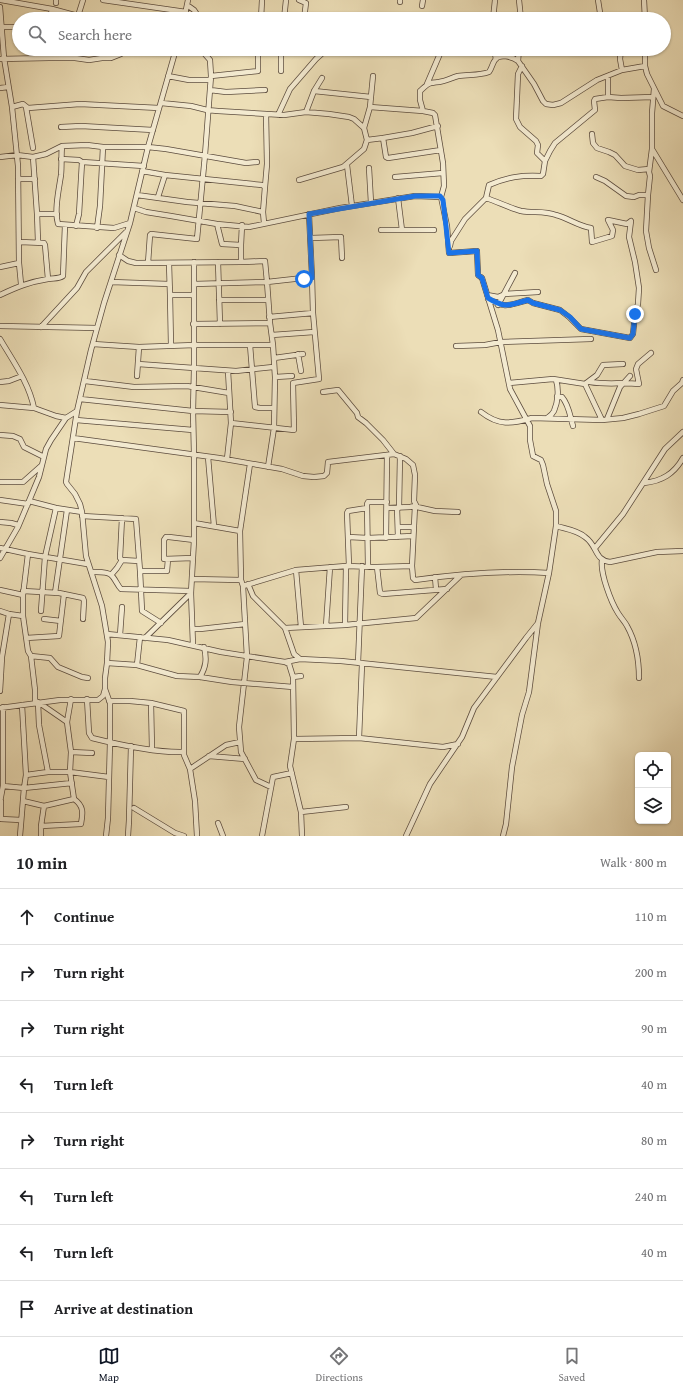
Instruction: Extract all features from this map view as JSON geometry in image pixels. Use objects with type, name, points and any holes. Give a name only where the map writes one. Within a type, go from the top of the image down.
[{"type":"street","points":[[1,0],[19,2],[63,12]]},
{"type":"street","points":[[79,12],[83,0]]},
{"type":"street","points":[[102,0],[186,12],[188,2]]},
{"type":"street","points":[[261,12],[262,0]]},
{"type":"street","points":[[285,12],[286,0]]},
{"type":"street","points":[[299,0],[306,3],[305,12]]},
{"type":"street","points":[[422,0],[422,6]]},
{"type":"street","points":[[494,12],[495,0]]},
{"type":"street","points":[[519,0],[520,12]]},
{"type":"street","points":[[598,0],[600,12]]},
{"type":"street","points":[[644,0],[645,12]]},
{"type":"street","points":[[188,2],[195,12]]},
{"type":"street","points":[[0,7],[2,58],[12,107],[17,155],[20,242],[19,263],[21,284]]},
{"type":"street","points":[[1,27],[12,27]]},
{"type":"street","points":[[2,58],[75,58],[89,60],[111,58],[116,56]]},
{"type":"street","points":[[106,836],[108,818],[110,742],[110,710],[105,689],[108,642],[102,606],[87,564],[82,514],[75,494],[68,487],[66,482],[77,411],[97,328],[130,223],[148,147],[174,56]]},
{"type":"street","points":[[148,263],[151,234],[197,239],[205,155],[207,110],[210,90],[210,60],[206,56]]},
{"type":"street","points":[[168,76],[190,80],[258,71],[258,56]]},
{"type":"street","points":[[281,56],[281,71]]},
{"type":"street","points":[[278,115],[290,89],[319,56]]},
{"type":"street","points":[[423,111],[420,100],[420,91],[427,84],[439,56]]},
{"type":"street","points":[[427,84],[440,82],[458,76],[481,75],[489,72],[496,59],[495,56]]},
{"type":"street","points":[[518,56],[518,61]]},
{"type":"street","points":[[620,56],[622,70]]},
{"type":"street","points":[[645,56],[647,74],[663,106],[683,116]]},
{"type":"street","points":[[496,59],[499,57],[508,57],[518,61],[542,101],[546,104],[553,105],[561,103],[597,80],[622,70],[645,66]]},
{"type":"street","points":[[522,66],[518,74],[516,119],[520,127],[536,142],[538,145],[537,153],[545,161]]},
{"type":"street","points":[[299,180],[347,165],[351,159],[364,149],[367,140],[364,128],[370,107],[373,76]]},
{"type":"street","points":[[608,76],[608,97]]},
{"type":"street","points":[[306,112],[314,91],[322,78]]},
{"type":"street","points":[[0,88],[8,87]]},
{"type":"street","points":[[654,89],[652,150],[649,169],[650,176],[646,231],[649,248],[656,270]]},
{"type":"street","points":[[210,90],[226,92],[265,90]]},
{"type":"street","points":[[314,91],[371,97]]},
{"type":"street","points":[[449,250],[451,241],[465,219],[486,198],[489,185],[510,177],[533,175],[541,176],[543,174],[545,161],[550,151],[555,144],[595,110],[595,99],[608,97],[653,97]]},
{"type":"street","points":[[12,107],[23,104],[26,107],[80,104],[160,105],[191,106],[207,110],[278,115],[306,112],[353,118],[364,128]]},
{"type":"street","points":[[26,107],[33,148]]},
{"type":"street","points":[[370,107],[423,111],[433,113],[435,115],[441,150],[444,186],[441,197],[447,226],[449,253],[477,251],[478,275],[482,278],[498,330],[510,389],[530,426],[531,451],[533,456],[541,460],[556,511],[556,526],[549,573],[538,623],[529,692],[522,716],[512,767],[506,824],[503,836]]},
{"type":"street","points":[[264,223],[263,212],[267,164],[266,114]]},
{"type":"street","points":[[61,127],[81,126],[153,130]]},
{"type":"street","points":[[367,140],[412,133],[438,126]]},
{"type":"street","points":[[592,134],[593,143],[597,148],[615,155],[625,166],[638,170],[649,169]]},
{"type":"street","points":[[383,138],[386,157],[388,158],[441,150]]},
{"type":"street","points":[[0,157],[17,155],[33,157],[46,154],[62,146],[87,145],[103,147],[148,147],[205,155],[246,163],[257,162]]},
{"type":"street","points":[[62,146],[60,159],[61,174],[58,192],[58,224],[97,228],[114,228],[130,223]]},
{"type":"street","points":[[97,228],[100,206],[103,147]]},
{"type":"street","points":[[652,150],[683,200]]},
{"type":"street","points":[[33,157],[38,242]]},
{"type":"street","points":[[60,159],[79,160],[82,162],[102,162],[143,169],[166,175],[265,187]]},
{"type":"street","points":[[76,226],[79,214],[82,162]]},
{"type":"street","points":[[347,165],[352,206]]},
{"type":"street","points":[[369,168],[371,203]]},
{"type":"street","points":[[395,177],[443,173]]},
{"type":"street","points":[[158,197],[166,175]]},
{"type":"street","points":[[18,179],[35,178]]},
{"type":"street","points":[[596,178],[605,181],[626,196],[648,196]]},
{"type":"street","points":[[137,195],[187,202],[235,206],[263,212]]},
{"type":"street","points":[[134,208],[146,212],[217,224],[242,225],[249,227],[309,214],[398,198],[415,196],[441,197]]},
{"type":"street","points":[[398,198],[402,230]]},
{"type":"street","points":[[486,198],[516,210],[558,215],[584,227],[591,228],[592,242],[612,236],[613,230],[608,220],[627,224],[631,222],[629,237],[639,288],[633,334],[630,338],[581,329],[570,317],[560,310],[533,303],[528,300],[505,306],[498,305],[487,297]]},
{"type":"street","points":[[37,213],[57,214]]},
{"type":"street","points":[[231,423],[294,430],[293,383],[319,379],[314,332],[309,214]]},
{"type":"street","points":[[217,224],[222,244],[241,245]]},
{"type":"street","points":[[0,295],[21,284],[61,278],[63,276],[65,225]]},
{"type":"street","points":[[241,262],[242,225]]},
{"type":"street","points":[[40,327],[77,288],[86,272],[128,230]]},
{"type":"street","points":[[381,230],[434,230]]},
{"type":"street","points":[[311,238],[341,237],[342,258]]},
{"type":"street","points":[[20,242],[42,242],[45,245],[48,279]]},
{"type":"street","points":[[119,255],[132,262],[148,263],[265,261],[275,377],[274,428],[268,467]]},
{"type":"street","points":[[193,645],[191,592],[194,540],[194,262]]},
{"type":"street","points":[[218,262],[220,324]]},
{"type":"street","points":[[0,267],[19,263]]},
{"type":"street","points":[[169,263],[171,346]]},
{"type":"street","points":[[498,305],[515,273]]},
{"type":"street","points":[[194,284],[267,282],[312,278]]},
{"type":"street","points":[[112,282],[169,284]]},
{"type":"street","points":[[487,297],[505,294],[538,292]]},
{"type":"street","points":[[170,295],[194,295]]},
{"type":"street","points":[[219,300],[268,300]]},
{"type":"street","points":[[269,317],[313,313]]},
{"type":"street","points":[[193,324],[270,323]]},
{"type":"street","points":[[0,326],[97,328]]},
{"type":"street","points":[[272,335],[314,332]]},
{"type":"street","points":[[0,339],[22,376],[32,397],[34,408]]},
{"type":"street","points":[[456,346],[485,345],[501,342],[591,339]]},
{"type":"street","points":[[93,344],[139,347],[273,345]]},
{"type":"street","points":[[250,345],[255,407],[274,408]]},
{"type":"street","points":[[137,376],[139,347]]},
{"type":"street","points":[[590,382],[611,384],[624,382],[639,384],[636,369],[638,364],[651,353]]},
{"type":"street","points":[[274,358],[300,354],[301,371]]},
{"type":"street","points":[[138,364],[228,371],[273,367]]},
{"type":"street","points":[[509,382],[556,380],[585,384],[590,382],[597,375],[603,365],[623,364]]},
{"type":"street","points":[[227,459],[231,423],[228,371]]},
{"type":"street","points":[[0,382],[9,381],[22,376]]},
{"type":"street","points":[[275,377],[292,376]]},
{"type":"street","points":[[608,418],[620,387],[630,376]]},
{"type":"street","points":[[547,418],[554,412],[559,389],[556,380]]},
{"type":"street","points":[[481,412],[505,424],[522,422],[532,418],[602,420],[608,418],[623,418],[660,409],[664,406],[673,391],[682,383],[683,380]]},
{"type":"street","points":[[85,381],[134,386],[169,385],[229,393]]},
{"type":"street","points":[[585,384],[602,420]]},
{"type":"street","points":[[323,392],[338,390],[357,413],[358,417],[383,440],[394,454]]},
{"type":"street","points":[[557,396],[560,398],[562,397],[564,400],[573,426]]},
{"type":"street","points":[[80,399],[193,411],[231,412]]},
{"type":"street","points":[[0,405],[34,408],[66,418]]},
{"type":"street","points":[[0,558],[7,548],[28,502],[51,440],[66,418],[77,411]]},
{"type":"street","points":[[76,420],[194,430]]},
{"type":"street","points":[[595,548],[623,514],[665,450],[683,432]]},
{"type":"street","points":[[0,435],[13,436],[20,439],[24,447],[44,457]]},
{"type":"street","points":[[73,438],[227,459],[282,469],[303,476],[320,477],[324,476],[327,472],[328,462],[394,454],[406,459],[413,465],[415,474],[412,566],[413,578],[415,580],[435,577],[519,571],[549,573]]},
{"type":"street","points":[[386,538],[387,454]]},
{"type":"street","points":[[398,537],[400,456]]},
{"type":"street","points":[[208,457],[214,526]]},
{"type":"street","points":[[644,484],[668,476],[679,465],[683,458]]},
{"type":"street","points":[[250,464],[240,531],[241,580],[253,596],[285,628],[294,654],[300,659]]},
{"type":"street","points":[[0,482],[23,482],[42,465]]},
{"type":"street","points":[[0,500],[28,502],[82,514],[136,519],[142,611],[161,623]]},
{"type":"street","points":[[368,566],[368,502],[398,508],[410,508],[415,506],[421,509],[458,512]]},
{"type":"street","points":[[41,612],[46,557],[56,508]]},
{"type":"street","points":[[345,625],[348,566],[347,516],[348,511],[367,508]]},
{"type":"street","points":[[55,593],[58,560],[67,510]]},
{"type":"street","points":[[122,518],[120,558],[122,560]]},
{"type":"street","points":[[0,522],[18,525]]},
{"type":"street","points":[[194,523],[240,531]]},
{"type":"street","points":[[556,526],[573,530],[587,537],[602,560],[602,570],[608,589],[615,607],[628,627],[634,644],[639,661],[639,678]]},
{"type":"street","points":[[398,528],[414,527]]},
{"type":"street","points":[[348,537],[386,538],[413,536]]},
{"type":"street","points":[[193,558],[164,559],[164,540],[166,537],[194,540]]},
{"type":"street","points":[[0,548],[7,548],[58,560],[87,564]]},
{"type":"street","points":[[602,560],[610,562],[657,552],[683,550]]},
{"type":"street","points":[[28,554],[23,593],[23,616],[26,638],[31,656],[39,725],[48,772]]},
{"type":"street","points":[[140,572],[167,571],[168,559]]},
{"type":"street","points":[[122,560],[139,561]]},
{"type":"street","points":[[111,575],[122,560]]},
{"type":"street","points":[[245,585],[296,570],[348,566],[368,566],[377,568],[412,566]]},
{"type":"street","points":[[358,738],[362,566]]},
{"type":"street","points":[[326,626],[330,567]]},
{"type":"street","points":[[377,568],[380,593],[447,589]]},
{"type":"street","points":[[296,570],[301,627]]},
{"type":"street","points":[[91,572],[108,573],[121,589],[191,592]]},
{"type":"street","points":[[285,628],[345,625],[416,618],[461,575]]},
{"type":"street","points":[[435,577],[436,590]]},
{"type":"street","points":[[192,579],[241,580]]},
{"type":"street","points":[[245,585],[247,657],[239,727],[241,752],[256,780],[271,787]]},
{"type":"street","points":[[0,592],[42,592],[64,594],[83,598],[83,619]]},
{"type":"street","points":[[137,665],[142,638],[161,623],[191,592]]},
{"type":"street","points":[[26,638],[59,636],[64,594]]},
{"type":"street","points":[[120,635],[122,607]]},
{"type":"street","points":[[0,611],[23,616]]},
{"type":"street","points":[[0,691],[1,657],[9,614]]},
{"type":"street","points":[[44,619],[61,621]]},
{"type":"street","points":[[406,836],[430,784],[458,744],[467,727],[474,708],[538,623]]},
{"type":"street","points":[[192,629],[245,624]]},
{"type":"street","points":[[107,634],[168,640],[247,657],[285,662],[300,659],[360,663],[497,677]]},
{"type":"street","points":[[200,677],[206,662],[204,647]]},
{"type":"street","points":[[31,656],[48,658],[58,667],[88,678]]},
{"type":"street","points":[[285,662],[289,664],[293,677],[294,739],[290,766],[301,812],[302,836]]},
{"type":"street","points":[[107,663],[137,665],[169,674],[232,682],[293,687]]},
{"type":"street","points":[[293,677],[302,676]]},
{"type":"street","points":[[21,820],[1,819],[0,802],[3,786],[2,708],[36,702],[71,699],[98,700],[101,699],[105,689]]},
{"type":"street","points":[[71,699],[67,722],[71,752],[70,772],[74,799]]},
{"type":"street","points":[[87,699],[90,737],[131,746],[184,752]]},
{"type":"street","points":[[109,701],[151,703],[184,711],[184,755],[190,769],[195,800],[197,836]]},
{"type":"street","points":[[36,702],[67,722]]},
{"type":"street","points":[[151,703],[152,749]]},
{"type":"street","points":[[20,836],[26,775],[22,705]]},
{"type":"street","points":[[294,739],[358,738],[443,747],[458,744]]},
{"type":"street","points":[[190,769],[226,744],[240,742]]},
{"type":"street","points":[[128,836],[131,746]]},
{"type":"street","points":[[71,752],[92,753]]},
{"type":"street","points":[[209,756],[245,759]]},
{"type":"street","points":[[26,775],[48,772],[70,772],[109,777]]},
{"type":"street","points":[[262,836],[273,778],[292,772]]},
{"type":"street","points":[[3,786],[24,788],[72,783]]},
{"type":"street","points":[[23,801],[44,806],[74,799],[79,802],[82,808],[80,824],[41,826]]},
{"type":"street","points":[[41,836],[44,806]]},
{"type":"street","points":[[301,812],[346,807]]},
{"type":"street","points":[[134,808],[175,833],[184,836]]},
{"type":"street","points":[[218,823],[223,836]]},
{"type":"route","points":[[304,279],[312,278],[309,214],[415,196],[440,196],[443,200],[449,253],[477,251],[478,275],[482,278],[488,298],[498,305],[505,306],[530,300],[533,303],[560,310],[570,317],[579,328],[586,331],[630,338],[632,338],[633,334],[635,314]]}]
